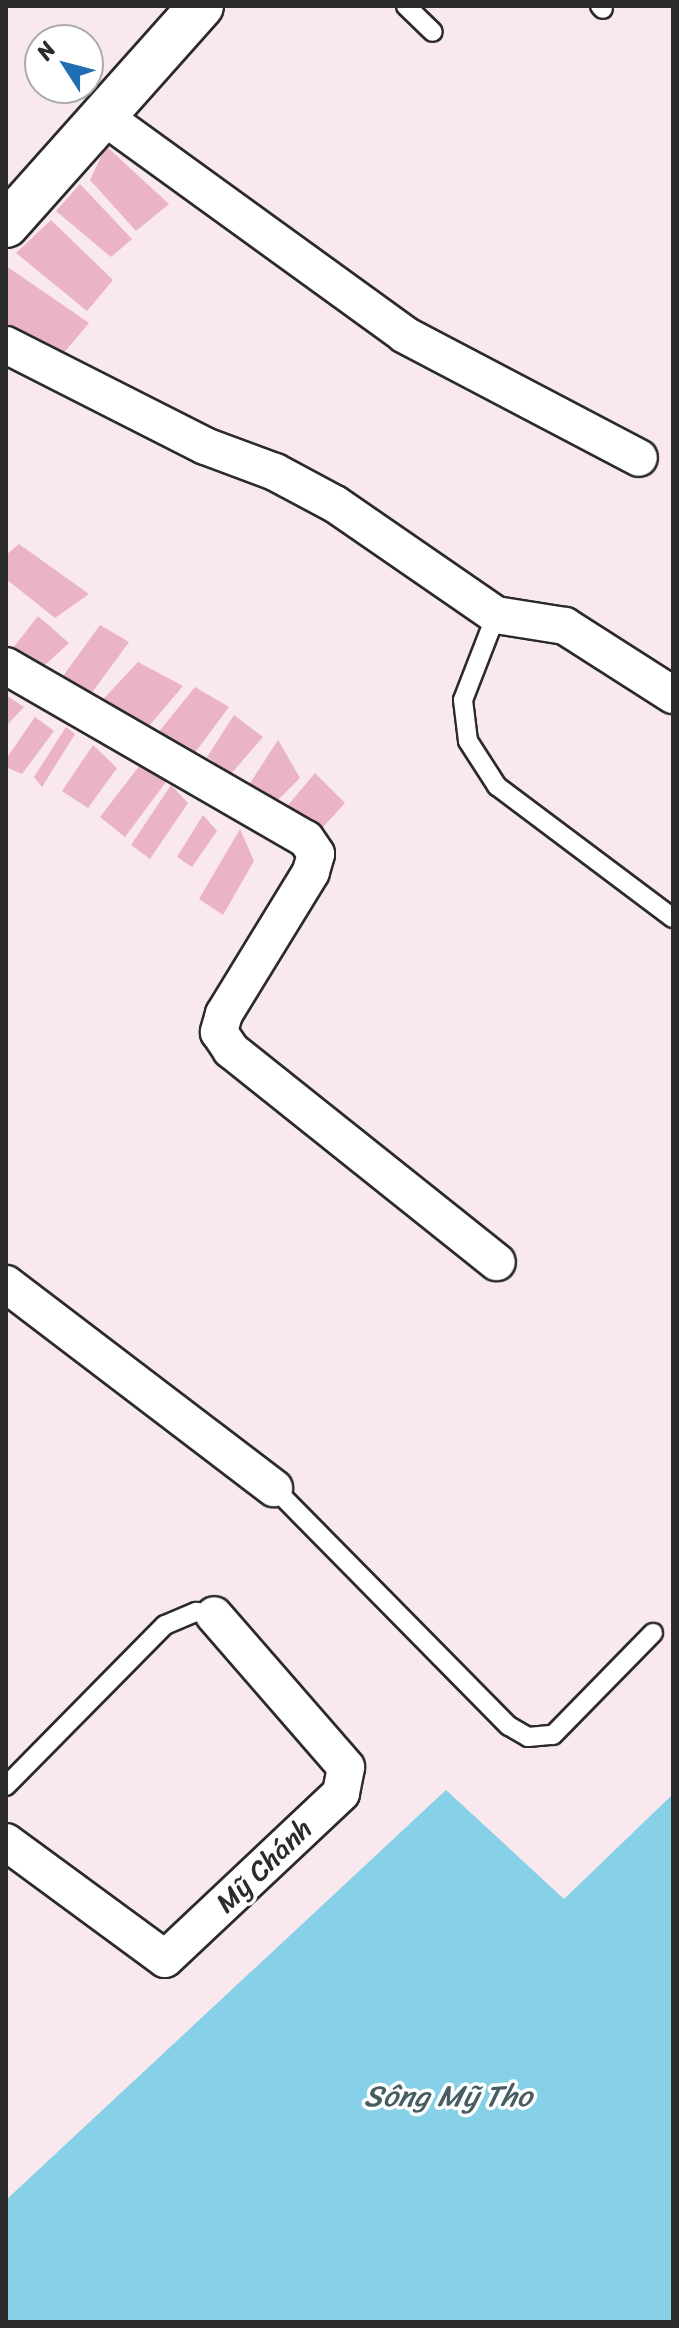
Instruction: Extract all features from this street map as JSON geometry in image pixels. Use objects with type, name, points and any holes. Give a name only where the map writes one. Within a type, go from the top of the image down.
[{"type":"main road","points":[[6,225],[201,6]]},
{"type":"street","points":[[103,116],[405,335],[639,458]]},
{"type":"street","points":[[6,345],[335,504],[496,615],[565,626],[673,695]]},
{"type":"street","points":[[6,666],[306,839],[316,854],[311,872],[224,1014],[219,1032],[231,1050],[497,1262]]},
{"type":"street","points":[[6,1284],[274,1488]]},
{"type":"street","name":"Mỹ Chánh","points":[[6,1842],[165,1959],[341,1793],[346,1767],[214,1615]]},
{"type":"lane","points":[[406,6],[433,32]]},
{"type":"lane","points":[[496,615],[463,700],[468,741],[497,786],[673,918]]},
{"type":"lane","points":[[274,1488],[509,1726],[528,1737],[553,1735],[653,1633]]},
{"type":"lane","points":[[6,1786],[165,1625],[196,1612],[214,1615]]},
{"type":"water","name":"Sông Mỹ Tho","points":[[446,1790],[564,1899],[673,1794],[673,2322],[6,2322],[6,2200]]},
{"type":"building","points":[[106,146],[169,204],[136,231],[90,180]]},
{"type":"building","points":[[80,184],[132,239],[111,257],[56,211]]},
{"type":"building","points":[[51,220],[113,280],[87,311],[16,253]]},
{"type":"building","points":[[6,266],[89,323],[61,356],[6,324]]},
{"type":"building","points":[[19,544],[89,594],[55,618],[6,579],[6,555]]},
{"type":"building","points":[[38,616],[69,643],[35,674],[6,657]]},
{"type":"building","points":[[100,625],[129,642],[88,698],[61,679]]},
{"type":"building","points":[[138,662],[183,686],[138,739],[94,709]]},
{"type":"building","points":[[195,687],[229,707],[191,758],[157,734]]},
{"type":"building","points":[[6,695],[24,707],[6,726]]},
{"type":"building","points":[[234,715],[263,737],[231,774],[207,757]]},
{"type":"building","points":[[35,717],[54,731],[22,774],[6,767],[6,759]]},
{"type":"building","points":[[66,727],[75,734],[42,787],[34,777]]},
{"type":"building","points":[[278,740],[300,778],[269,809],[245,791]]},
{"type":"building","points":[[93,745],[117,768],[88,808],[62,791]]},
{"type":"building","points":[[140,765],[169,778],[125,837],[100,817]]},
{"type":"building","points":[[315,773],[345,803],[314,837],[283,811]]},
{"type":"building","points":[[171,785],[188,803],[150,859],[131,845]]},
{"type":"building","points":[[203,815],[217,831],[192,867],[177,857]]},
{"type":"building","points":[[240,829],[254,861],[223,915],[199,899]]}]
